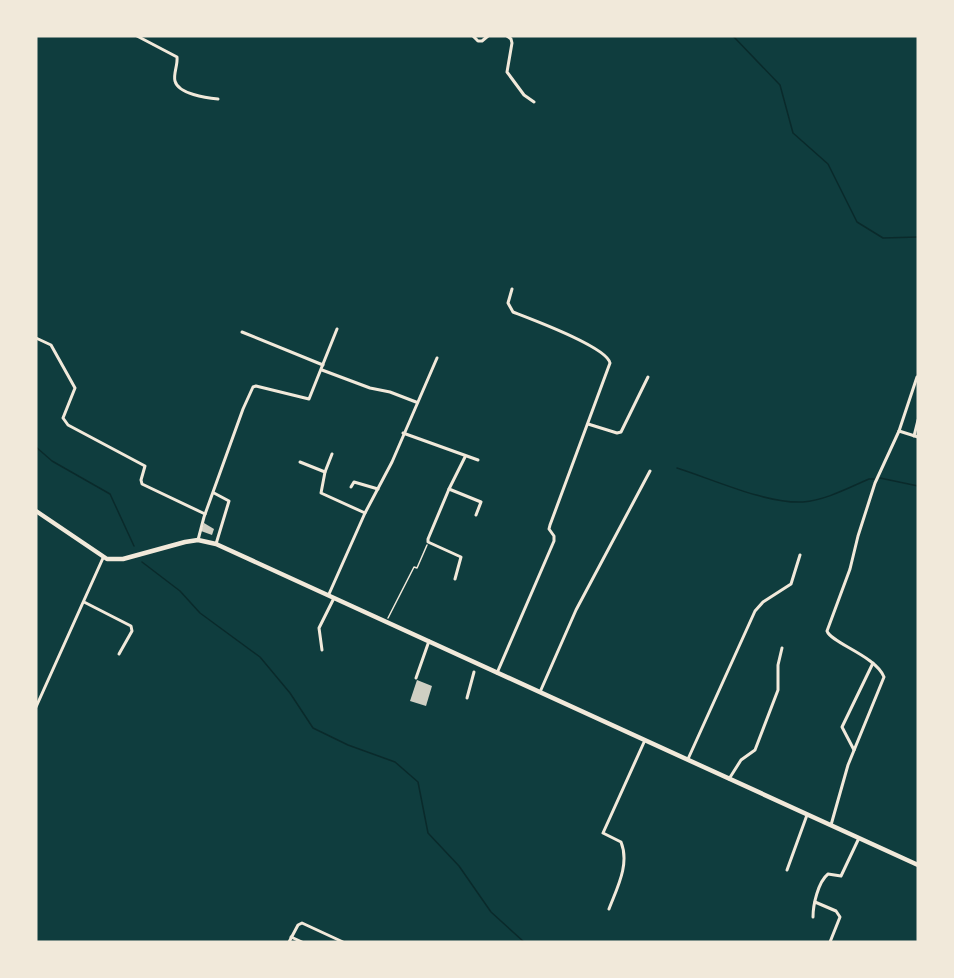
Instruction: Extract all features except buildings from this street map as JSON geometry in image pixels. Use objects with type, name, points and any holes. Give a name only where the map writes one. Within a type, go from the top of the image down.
[{"type":"main road","points":[[36,511],[103,558],[118,560],[198,540],[216,544],[429,641],[476,668],[497,673],[540,692],[918,865]]},
{"type":"street","points":[[137,36],[177,57],[174,80],[177,85],[195,96],[218,99]]},
{"type":"street","points":[[473,36],[478,41],[482,41],[488,36]]},
{"type":"street","points":[[507,36],[512,43],[507,72],[524,95],[534,102]]},
{"type":"street","points":[[497,673],[554,541],[555,536],[549,529],[550,525],[610,363],[609,358],[581,341],[513,312],[508,303],[512,289]]},
{"type":"street","points":[[198,540],[205,514],[253,387],[309,399],[337,329]]},
{"type":"street","points":[[242,332],[323,365]]},
{"type":"street","points":[[36,338],[51,345],[75,388],[63,418],[68,425],[145,466],[142,484],[205,514]]},
{"type":"street","points":[[322,650],[319,628],[365,513],[392,462],[416,402],[437,358]]},
{"type":"street","points":[[322,370],[416,402]]},
{"type":"street","points":[[831,825],[854,750],[884,677],[873,663],[831,637],[827,631],[850,569],[858,536],[883,464],[899,431],[918,376]]},
{"type":"street","points":[[588,424],[617,433],[621,432],[648,378]]},
{"type":"street","points":[[899,431],[916,436],[918,420]]},
{"type":"street","points":[[403,433],[478,460]]},
{"type":"street","points":[[332,454],[325,472],[321,493],[365,513]]},
{"type":"street","points":[[455,579],[461,557],[428,542],[448,489],[465,457]]},
{"type":"street","points":[[300,462],[325,472]]},
{"type":"street","points":[[540,692],[576,610],[650,471]]},
{"type":"street","points":[[351,487],[356,482],[378,489]]},
{"type":"street","points":[[448,489],[481,502],[476,515]]},
{"type":"street","points":[[214,493],[229,501],[216,544]]},
{"type":"street","points":[[688,759],[755,611],[763,602],[790,584],[800,555]]},
{"type":"street","points":[[36,706],[103,558]]},
{"type":"street","points":[[84,602],[131,626],[132,631],[119,654]]},
{"type":"street","points":[[416,678],[429,641]]},
{"type":"street","points":[[729,779],[741,760],[755,750],[778,690],[778,665],[782,648]]},
{"type":"street","points":[[854,750],[842,727],[873,663]]},
{"type":"street","points":[[467,698],[476,668]]},
{"type":"street","points":[[609,909],[623,873],[624,849],[621,842],[603,833],[645,740]]},
{"type":"street","points":[[787,870],[807,815]]},
{"type":"street","points":[[813,917],[815,902],[824,877],[828,874],[841,876],[859,838]]},
{"type":"street","points":[[815,902],[836,911],[840,917],[830,942]]},
{"type":"street","points":[[289,942],[298,925],[302,923],[343,942]]},
{"type":"street","points":[[291,937],[302,942]]},
{"type":"path","points":[[386,621],[414,567],[417,568],[428,542]]},
{"type":"waterway","points":[[733,36],[780,85],[793,133],[828,164],[857,222],[883,238],[918,237]]},
{"type":"waterway","points":[[36,447],[52,461],[110,494],[134,546]]},
{"type":"waterway","points":[[677,468],[739,490],[788,502],[820,499],[874,479]]},
{"type":"waterway","points":[[880,478],[918,486]]},
{"type":"waterway","points":[[142,562],[180,591],[200,613],[260,657],[290,693],[313,728],[348,745],[395,762],[418,782],[428,833],[459,866],[491,912],[524,942]]}]
